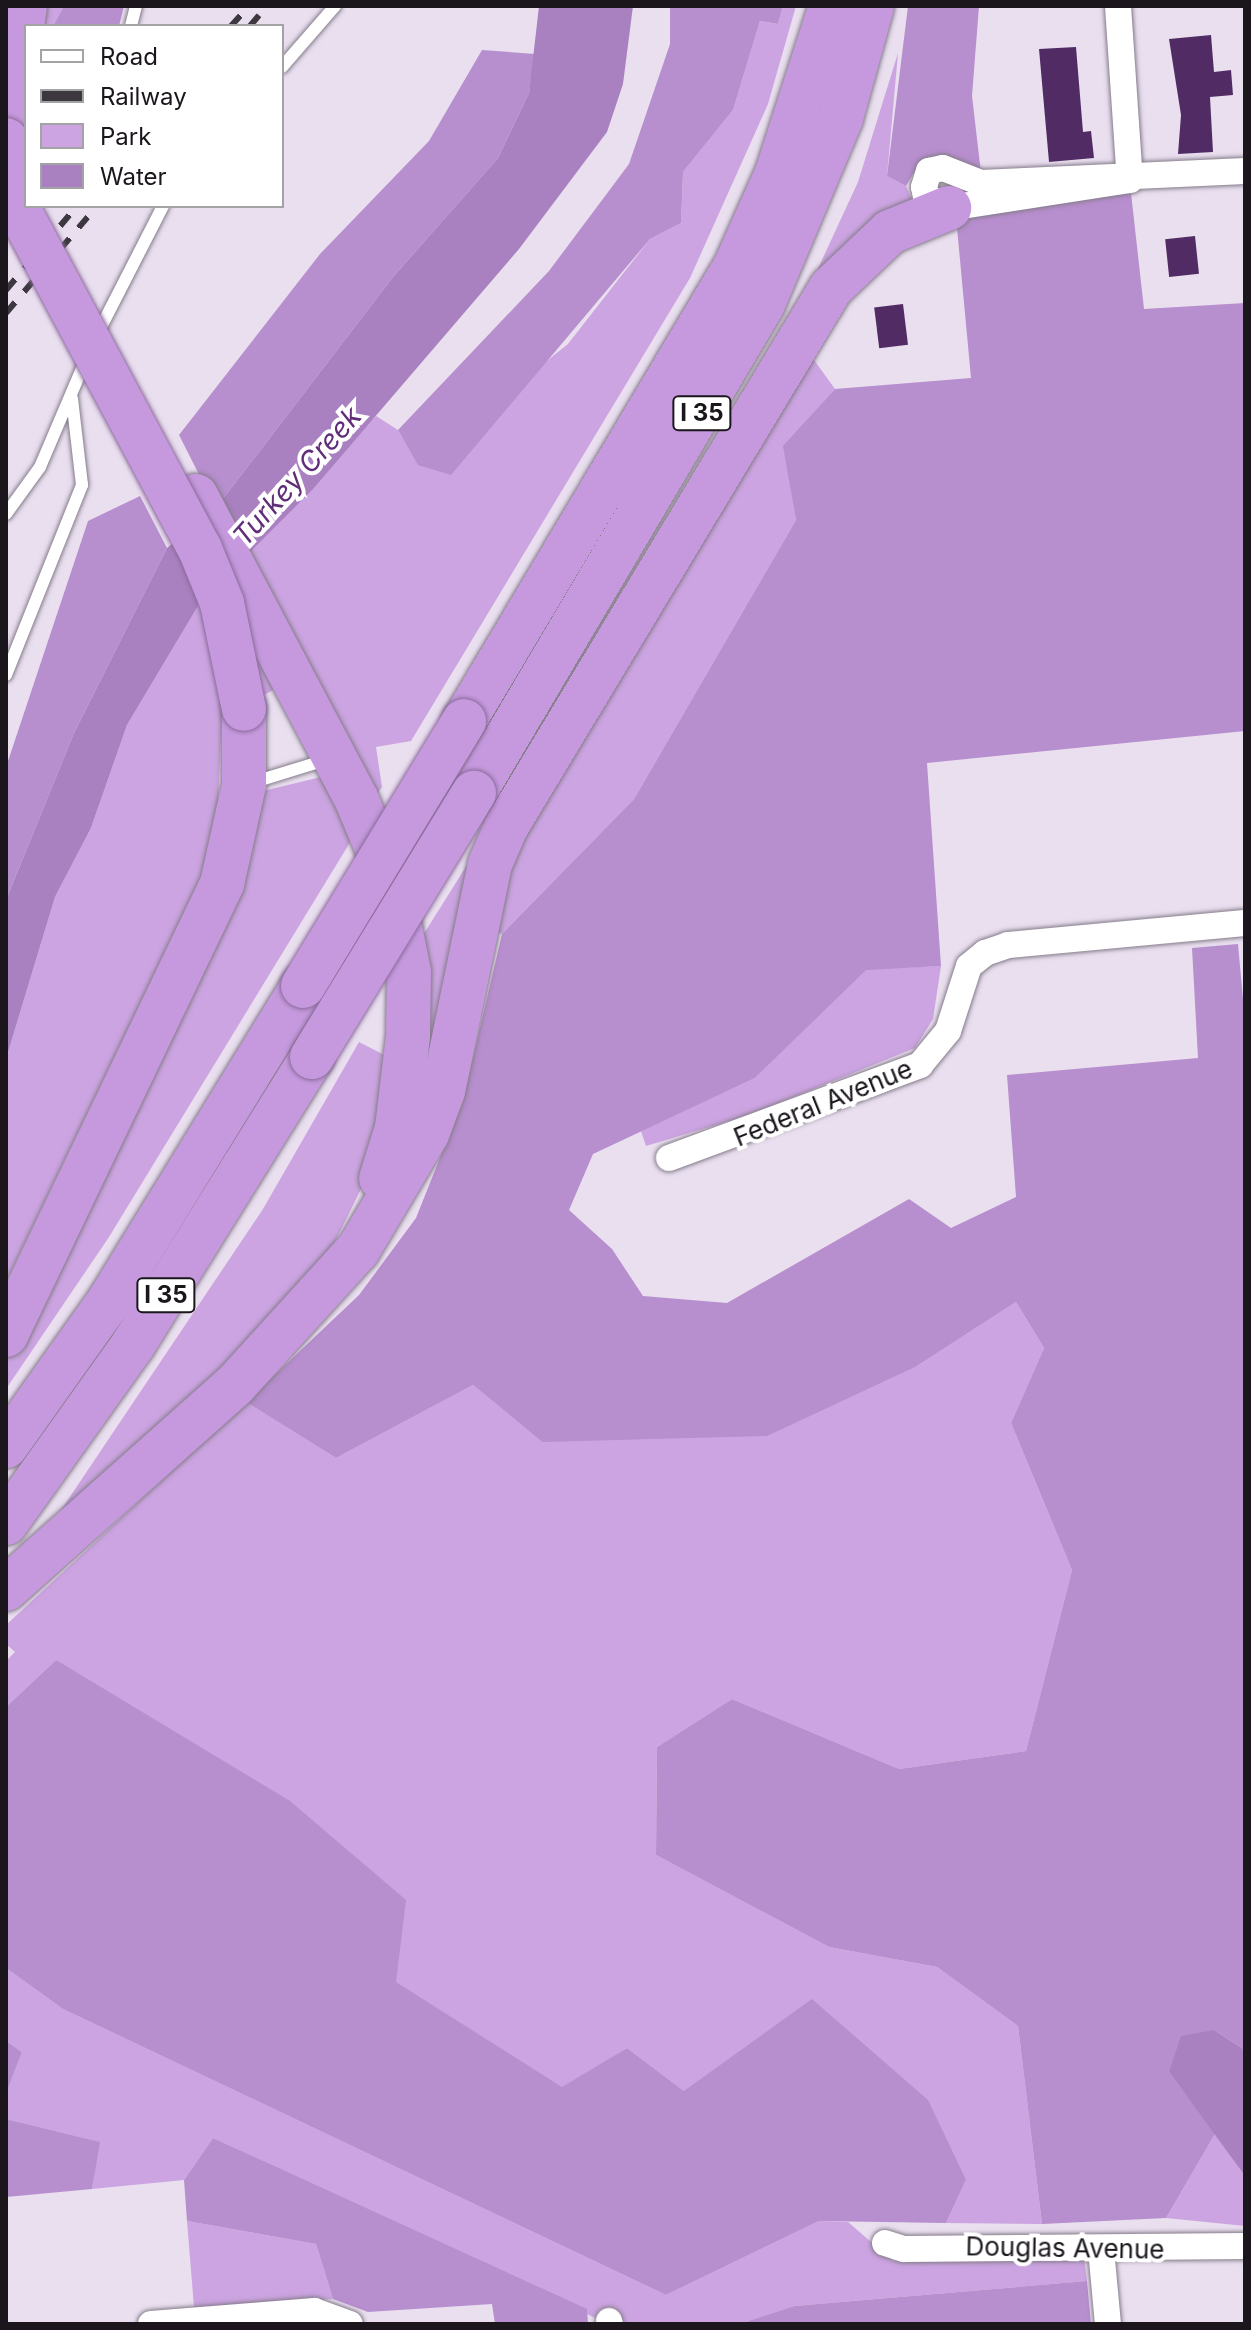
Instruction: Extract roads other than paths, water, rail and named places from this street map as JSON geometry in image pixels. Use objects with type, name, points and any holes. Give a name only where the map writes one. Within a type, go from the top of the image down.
[{"type":"highway","points":[[24,150],[17,94],[25,6]]},
{"type":"highway","name":"I 35","points":[[6,1446],[109,1301],[464,721],[735,267],[777,173],[831,6]]},
{"type":"highway","name":"I 35","points":[[6,1523],[148,1322],[474,793],[763,304],[841,118],[872,6]]},
{"type":"highway","points":[[6,140],[24,173]]},
{"type":"highway","points":[[6,186],[200,549],[222,603],[244,709],[244,785],[233,848],[201,937],[6,1335]]},
{"type":"highway","points":[[42,208],[334,757],[391,882],[409,972],[397,1128],[358,1250]]},
{"type":"highway","points":[[6,1589],[235,1385],[358,1250],[427,1134],[443,1091],[490,864],[506,827],[831,288],[890,232],[949,208]]},
{"type":"street","points":[[1118,6],[1130,180]]},
{"type":"street","points":[[1130,180],[949,208],[926,197],[929,171],[943,168],[981,183],[1130,180],[1245,171]]},
{"type":"street","name":"Federal Avenue","points":[[669,1158],[920,1065],[948,1031],[969,966],[985,953],[1245,923]]},
{"type":"street","name":"Douglas Avenue","points":[[885,2243],[1101,2249],[1245,2246]]},
{"type":"street","points":[[1101,2249],[1108,2324]]},
{"type":"street","points":[[151,2324],[314,2311],[348,2322]]},
{"type":"lane","points":[[284,65],[335,6]]},
{"type":"lane","points":[[6,177],[24,167]]},
{"type":"lane","points":[[6,514],[40,467],[74,384],[162,208]]},
{"type":"lane","points":[[6,675],[82,485],[82,453],[70,419],[74,384]]},
{"type":"lane","points":[[244,785],[334,757]]},
{"type":"water","name":"Turkey Creek","points":[[539,6],[633,6],[623,84],[607,132],[519,249],[313,489],[201,601],[127,725],[91,828],[55,897],[6,1059],[6,900],[74,733],[167,548],[216,508],[393,277],[498,158],[529,93]]},
{"type":"water","points":[[1214,2030],[1245,2050],[1245,2176],[1169,2072],[1181,2036]]},
{"type":"railway","points":[[233,24],[249,6]]},
{"type":"railway","points":[[252,24],[267,6]]},
{"type":"railway","points":[[6,235],[44,208]]},
{"type":"railway","points":[[6,290],[75,208]]},
{"type":"railway","points":[[6,313],[95,208]]}]
